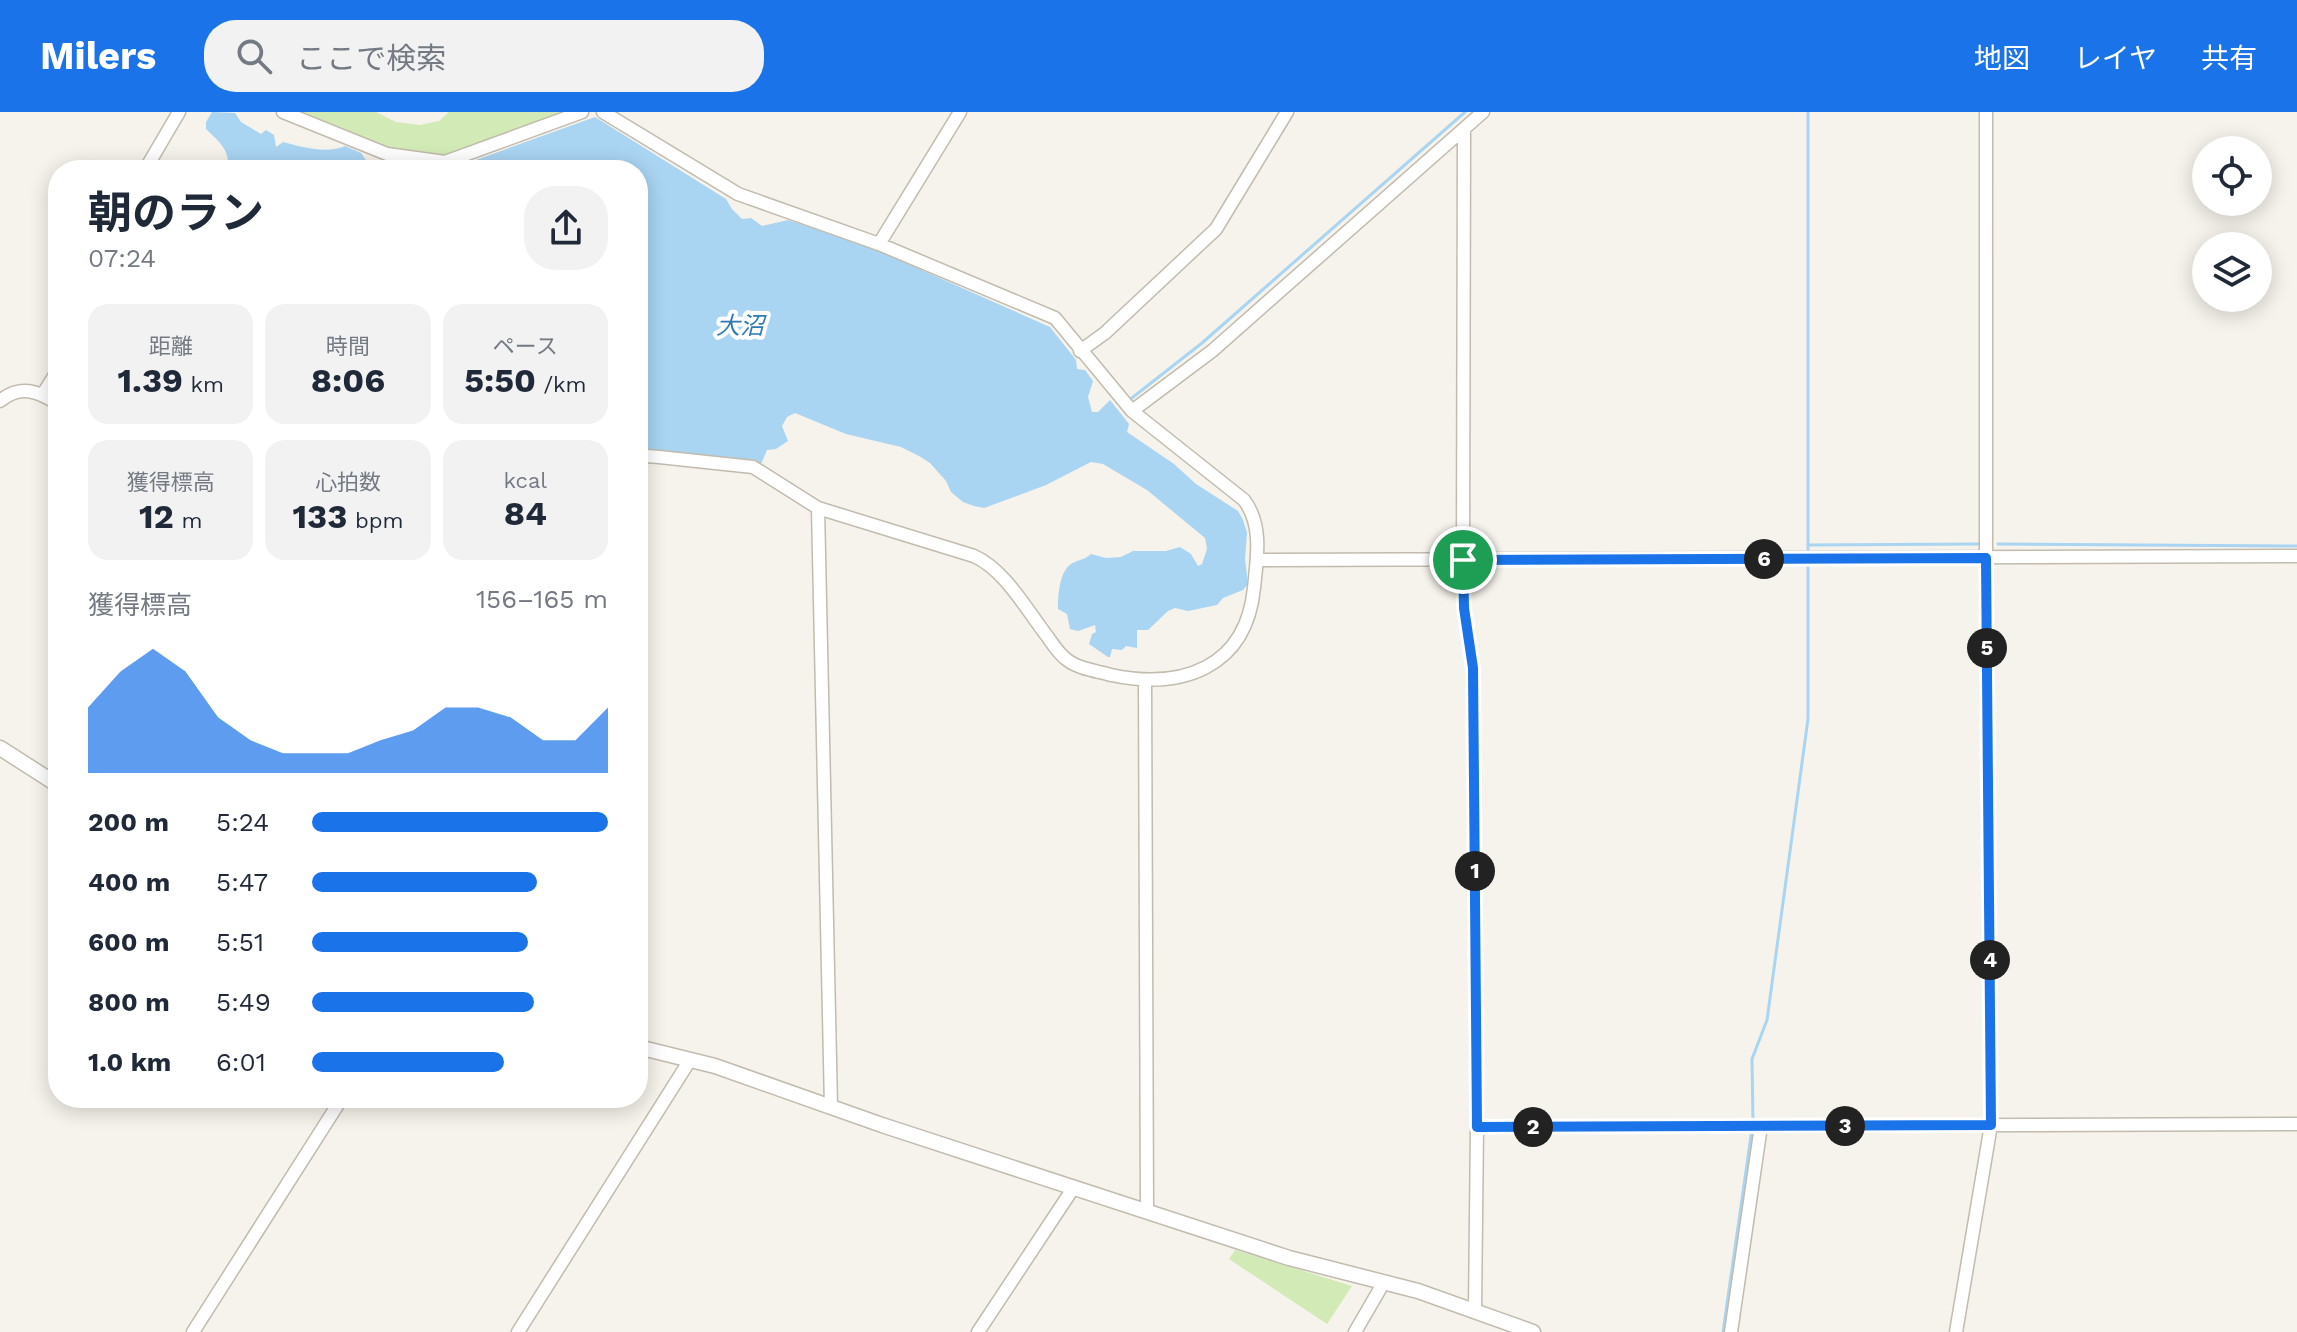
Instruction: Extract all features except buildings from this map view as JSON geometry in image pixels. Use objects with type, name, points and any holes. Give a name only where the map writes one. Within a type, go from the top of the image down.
[{"type":"street","points":[[151,160],[179,112]]},
{"type":"street","points":[[283,112],[387,154],[430,160]]},
{"type":"street","points":[[450,160],[582,112]]},
{"type":"street","points":[[603,112],[738,194],[879,244],[1055,318],[1127,406],[1244,500],[1253,512],[1257,526],[1254,593],[1238,642],[1228,653],[1187,675],[1145,680],[1093,671],[1064,658],[995,569],[984,560],[818,508],[753,467],[648,456]]},
{"type":"street","points":[[879,244],[960,112]]},
{"type":"street","points":[[1080,351],[1105,333],[1216,229],[1287,112]]},
{"type":"street","points":[[1127,406],[1212,351],[1483,112]]},
{"type":"street","points":[[1956,1332],[1991,1125],[1986,112]]},
{"type":"street","points":[[1464,129],[1463,560],[1464,608],[1473,668],[1477,1127],[1475,1310]]},
{"type":"street","points":[[44,392],[48,386]]},
{"type":"street","points":[[0,401],[15,391],[31,390],[48,395]]},
{"type":"street","points":[[818,508],[831,1107]]},
{"type":"street","points":[[1257,560],[2297,556]]},
{"type":"street","points":[[1145,680],[1147,1211]]},
{"type":"street","points":[[0,748],[48,779]]},
{"type":"street","points":[[648,1050],[715,1066],[1289,1258],[1384,1282],[1475,1310],[1533,1332]]},
{"type":"street","points":[[518,1332],[690,1060]]},
{"type":"street","points":[[193,1332],[336,1108]]},
{"type":"street","points":[[1477,1127],[2297,1124]]},
{"type":"street","points":[[1731,1332],[1754,1126]]},
{"type":"street","points":[[978,1332],[1074,1187]]},
{"type":"street","points":[[1355,1332],[1384,1282]]},
{"type":"green space","points":[[293,112],[376,112],[396,122],[420,125],[439,121],[449,112],[574,112],[520,128],[450,157],[388,151]]},
{"type":"green space","points":[[1235,1250],[1352,1286],[1327,1324],[1229,1259]]},
{"type":"water","points":[[212,112],[235,113],[241,122],[261,134],[266,130],[274,135],[276,147],[283,142],[322,150],[345,146],[361,153],[366,160],[228,160],[226,151],[206,129]]},
{"type":"water","name":"大沼","points":[[595,117],[726,199],[742,219],[751,218],[762,226],[788,220],[872,248],[1050,327],[1076,360],[1077,369],[1085,370],[1093,381],[1088,397],[1092,412],[1098,412],[1110,400],[1129,424],[1127,432],[1238,511],[1247,533],[1245,559],[1248,584],[1243,590],[1223,598],[1217,605],[1188,611],[1175,608],[1168,611],[1148,630],[1137,630],[1137,648],[1126,646],[1122,650],[1112,649],[1108,657],[1089,644],[1092,634],[1096,632],[1095,625],[1078,631],[1070,629],[1067,614],[1058,609],[1060,582],[1070,565],[1091,554],[1106,558],[1121,557],[1133,551],[1166,551],[1180,547],[1191,554],[1198,566],[1202,564],[1207,549],[1205,538],[1147,490],[1103,464],[1091,462],[1046,485],[984,508],[963,502],[951,492],[946,481],[930,463],[919,456],[901,447],[846,434],[795,413],[787,417],[782,426],[788,441],[776,449],[767,450],[761,464],[648,450],[648,160],[476,160]]},
{"type":"waterway","points":[[1128,401],[1202,343],[1465,112]]},
{"type":"waterway","points":[[1808,112],[1808,551]]},
{"type":"waterway","points":[[1808,545],[1979,544]]},
{"type":"waterway","points":[[1998,544],[2297,546]]},
{"type":"waterway","points":[[1753,1121],[1752,1059],[1767,1020],[1808,719],[1808,563]]},
{"type":"waterway","points":[[1723,1332],[1752,1129]]},
{"type":"route","points":[[1986,558],[1991,1125],[1477,1127],[1473,668],[1464,608],[1463,560],[1986,558]]}]
